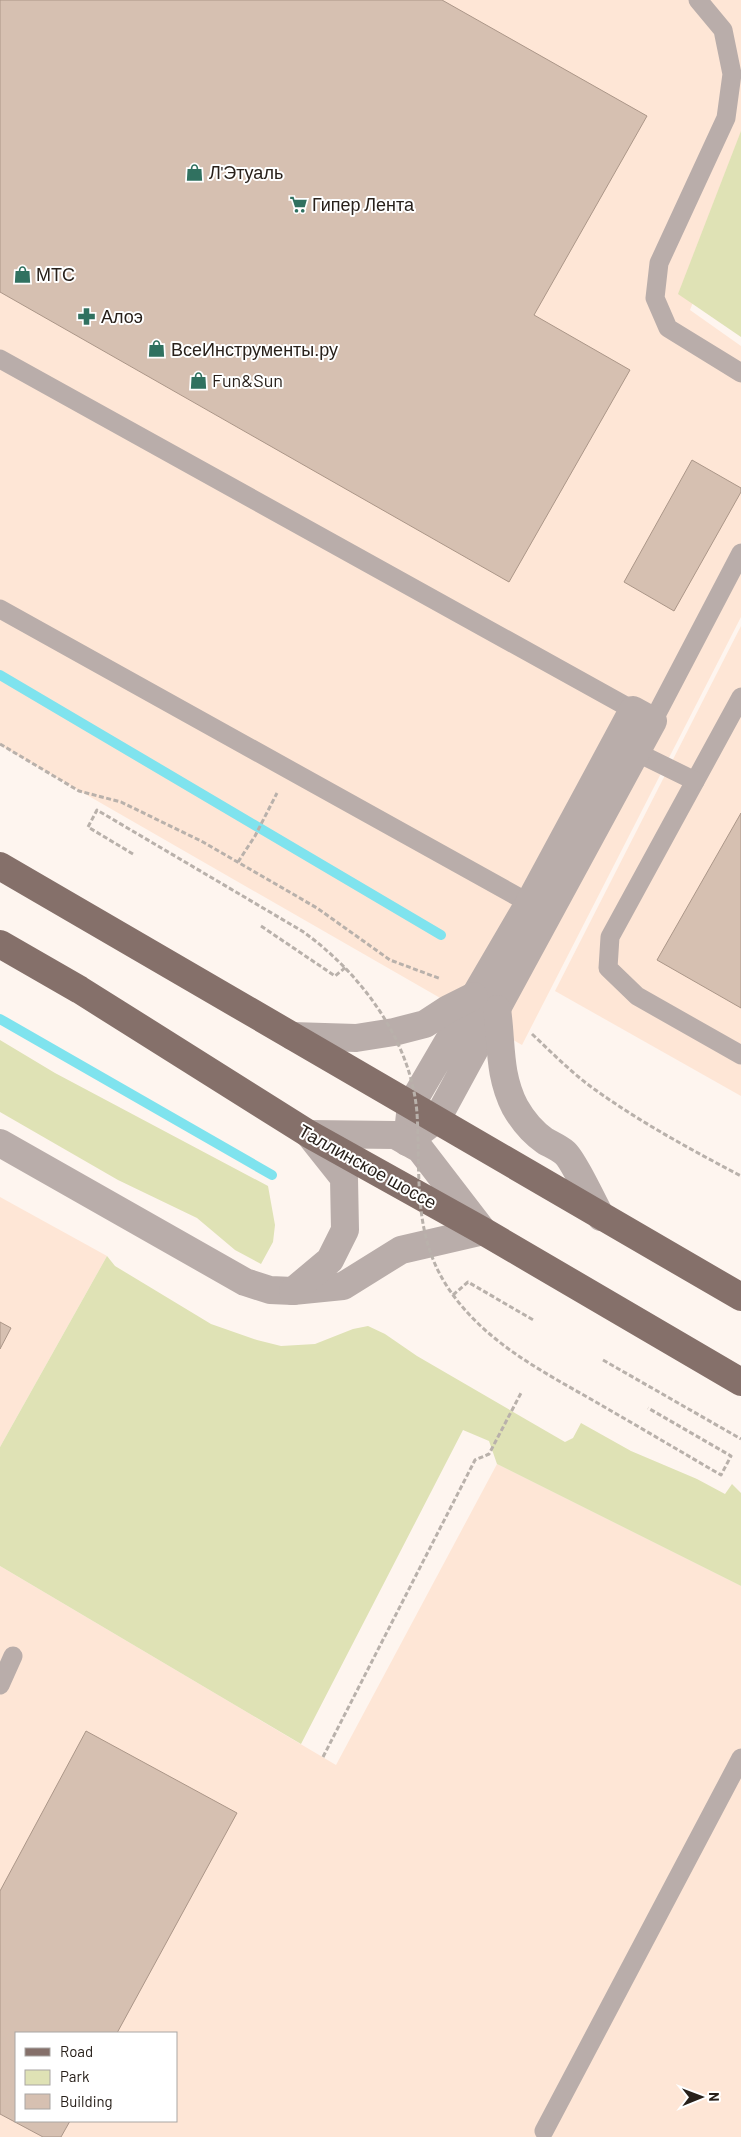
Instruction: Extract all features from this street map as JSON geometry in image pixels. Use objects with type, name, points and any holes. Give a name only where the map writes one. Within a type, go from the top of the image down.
[{"type":"main road","points":[[0,866],[741,1297]]},
{"type":"main road","name":"Таллинское шоссе","points":[[0,944],[80,990],[309,1134],[483,1231],[741,1382]]},
{"type":"street","points":[[407,1142],[412,1105],[485,1002],[636,752],[643,715]]},
{"type":"street","points":[[407,1142],[437,1119],[485,1002],[529,903],[643,715]]},
{"type":"street","points":[[292,1036],[356,1038],[394,1032],[425,1024],[448,1009],[485,1002]]},
{"type":"street","points":[[485,1002],[501,1038],[500,1056],[504,1079],[515,1106],[526,1125],[546,1141],[567,1154],[601,1217]]},
{"type":"street","points":[[0,1143],[245,1282],[270,1290],[293,1291],[343,1286],[401,1250],[483,1231],[420,1149],[395,1135],[309,1134]]},
{"type":"street","points":[[293,1291],[330,1260],[345,1230],[344,1178],[309,1134]]},
{"type":"lane","points":[[698,0],[723,30],[732,74],[726,118],[659,263],[655,298],[668,328],[741,373]]},
{"type":"lane","points":[[0,359],[643,715],[741,553]]},
{"type":"lane","points":[[0,609],[529,903]]},
{"type":"lane","points":[[741,697],[610,936],[608,968],[637,996],[741,1055]]},
{"type":"lane","points":[[636,752],[695,781]]},
{"type":"lane","points":[[0,1684],[13,1656]]},
{"type":"lane","points":[[544,2131],[741,1758]]},
{"type":"path","points":[[0,744],[79,791],[121,802],[173,827],[317,908],[390,960],[443,980]]},
{"type":"path","points":[[238,862],[255,836],[272,803]]},
{"type":"path","points":[[133,854],[88,827],[97,810],[302,931],[326,948],[346,967],[371,998],[389,1026],[404,1056],[412,1086],[416,1113],[421,1220],[430,1251],[439,1272],[453,1295],[503,1346],[721,1475],[730,1456],[648,1408]]},
{"type":"path","points":[[261,926],[335,976],[346,967]]},
{"type":"path","points":[[528,1031],[571,1070],[604,1095],[646,1122],[741,1176]]},
{"type":"path","points":[[453,1295],[468,1282],[536,1321]]},
{"type":"path","points":[[602,1360],[741,1439]]},
{"type":"path","points":[[323,1757],[475,1460],[489,1454],[521,1392]]},
{"type":"shaded area","points":[[0,0],[741,0],[741,178],[690,310],[741,346],[741,617],[522,1045],[0,745]]},
{"type":"shaded area","points":[[741,626],[741,1096],[555,991]]},
{"type":"shaded area","points":[[0,1197],[107,1256],[0,1447]]},
{"type":"shaded area","points":[[497,1464],[741,1586],[741,2137],[0,2137],[0,1566],[336,1765]]},
{"type":"green space","points":[[741,131],[741,337],[678,294]]},
{"type":"green space","points":[[0,1040],[55,1073],[268,1186],[275,1225],[273,1242],[261,1264],[235,1250],[197,1218],[118,1180],[0,1112]]},
{"type":"green space","points":[[107,1256],[115,1266],[211,1324],[281,1346],[315,1344],[353,1329],[368,1326],[385,1334],[417,1356],[565,1442],[573,1438],[581,1423],[631,1451],[697,1479],[725,1494],[732,1484],[741,1493],[741,1586],[497,1464],[489,1441],[463,1430],[301,1744],[0,1566],[0,1447]]},
{"type":"building","name":"Гипер Лента","points":[[0,0],[442,0],[647,116],[534,315],[630,370],[509,582],[0,292]]},
{"type":"building","points":[[692,460],[741,488],[741,492],[674,611],[624,582]]},
{"type":"building","points":[[741,813],[741,1008],[657,960]]},
{"type":"building","points":[[0,1322],[11,1328],[0,1349]]},
{"type":"building","points":[[86,1731],[237,1813],[118,2032],[15,2032],[15,2122],[69,2122],[61,2137],[43,2137],[0,2114],[0,1891]]},
{"type":"waterway","points":[[0,675],[441,935]]},
{"type":"waterway","points":[[0,1019],[272,1175]]},
{"type":"place","name":"Л'Этуаль","points":[[195,172]]},
{"type":"place","name":"Гипер Лента","points":[[298,204]]},
{"type":"place","name":"МТС","points":[[22,274]]},
{"type":"place","name":"Алоэ","points":[[87,316]]},
{"type":"place","name":"ВсеИнструменты.ру","points":[[157,349]]},
{"type":"place","name":"Fun&Sun","points":[[198,380]]}]
